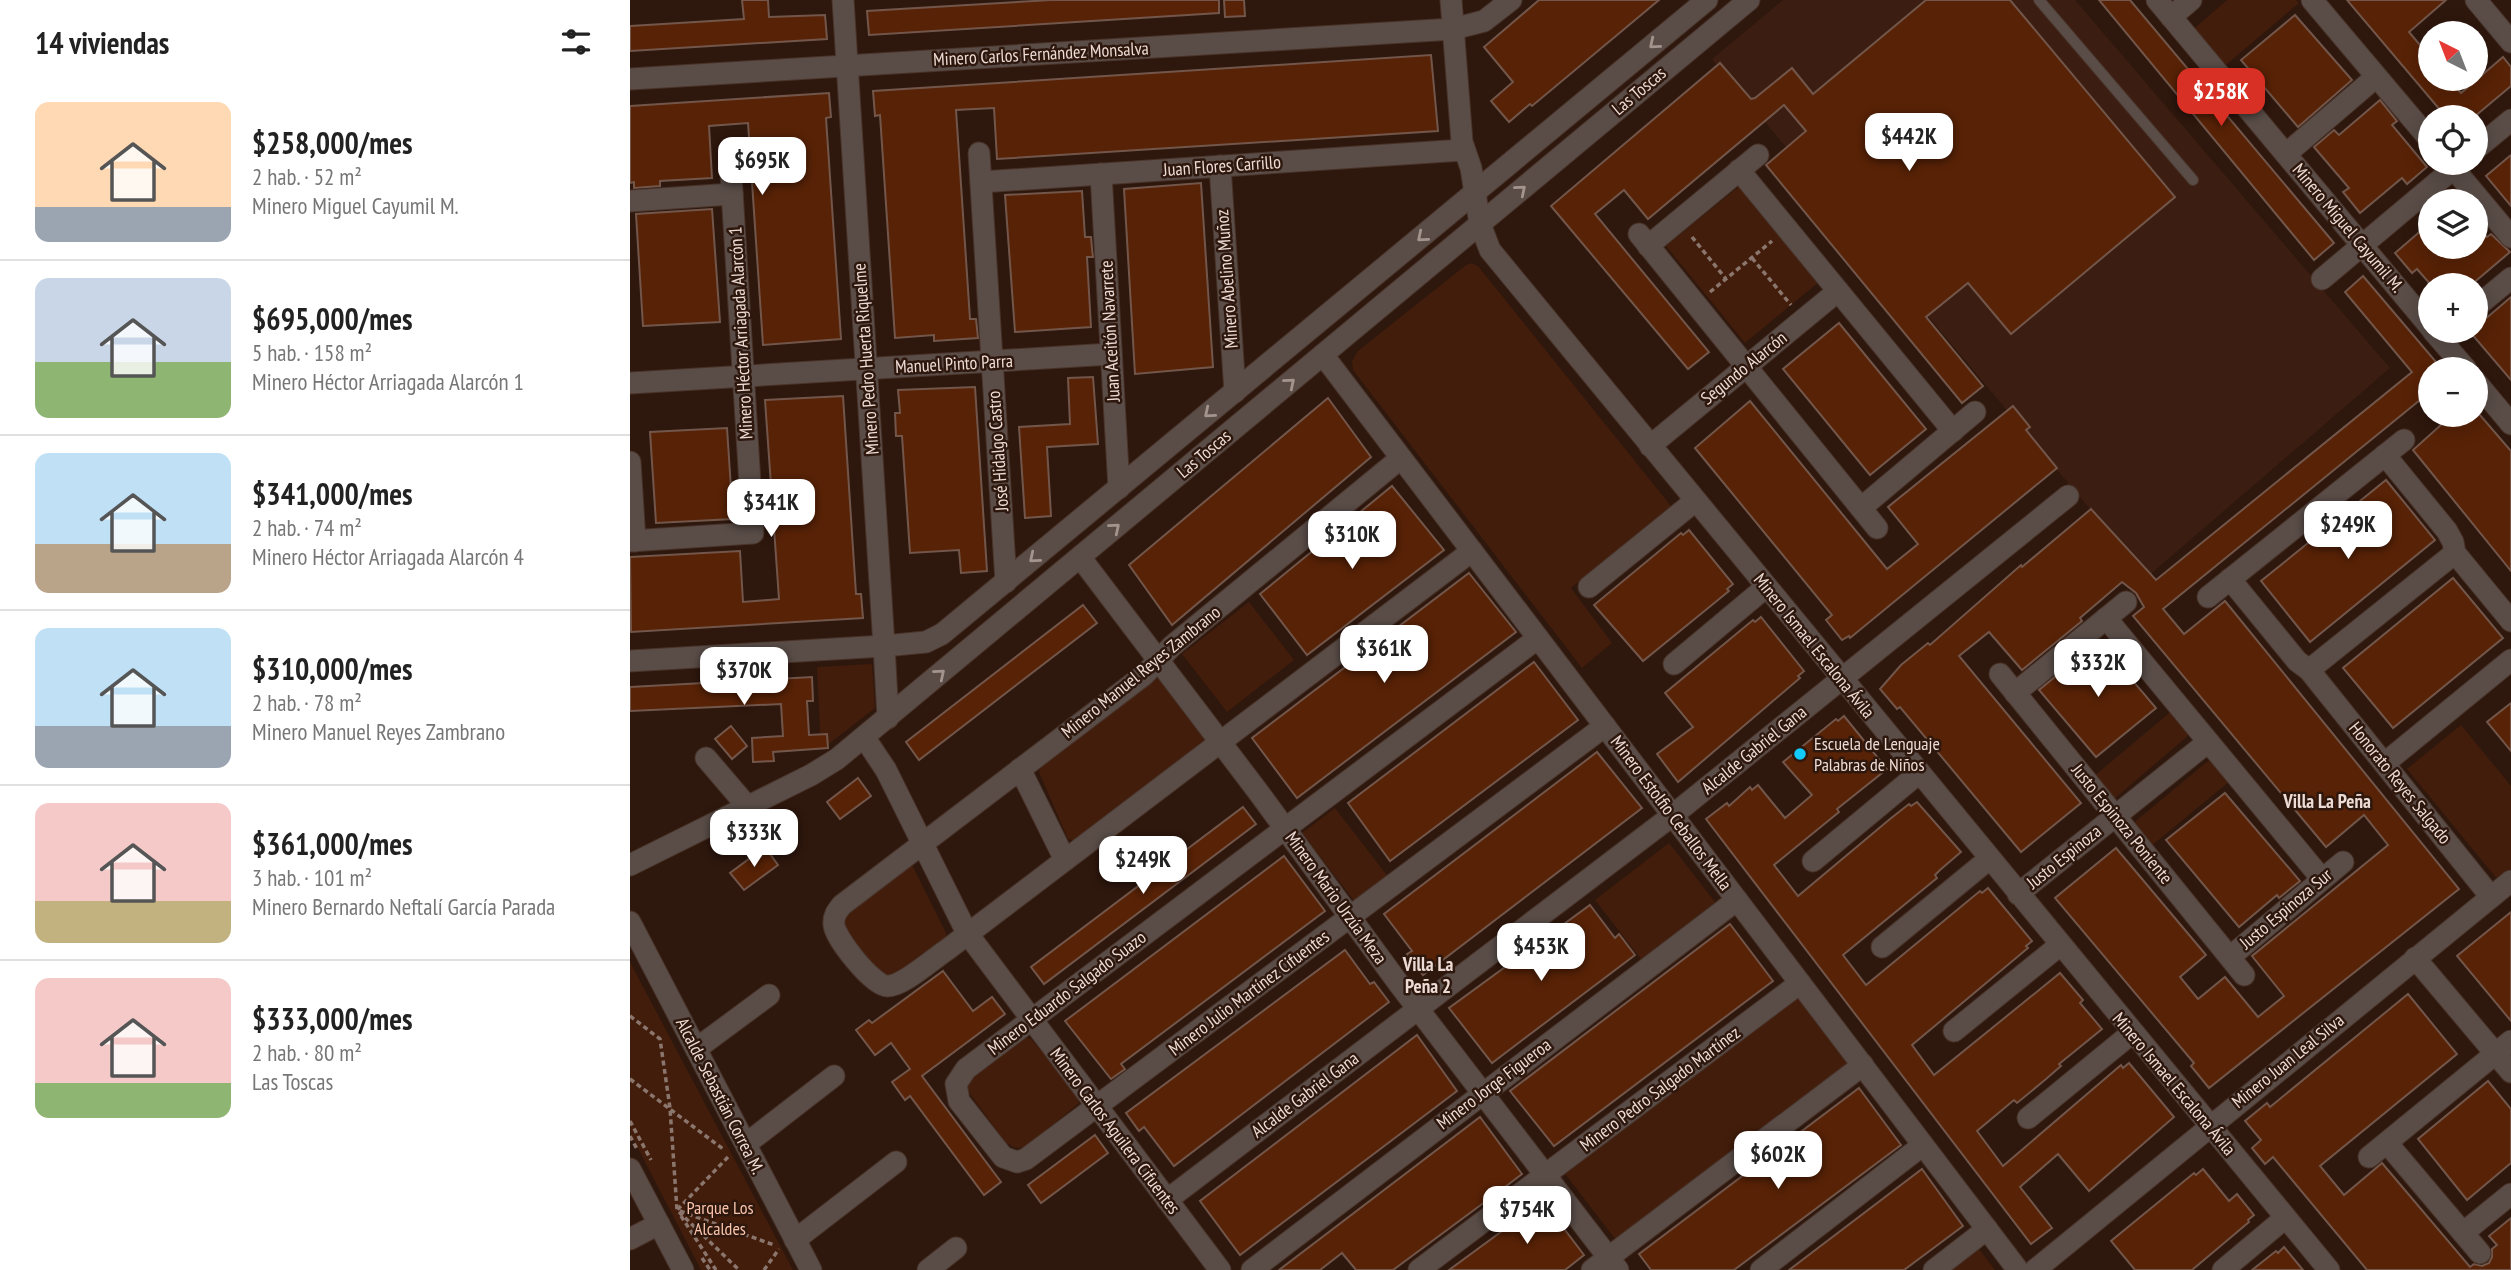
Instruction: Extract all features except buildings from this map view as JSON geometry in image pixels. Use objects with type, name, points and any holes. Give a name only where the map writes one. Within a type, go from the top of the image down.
[{"type":"street","name":"Minero Pedro Huerta Riquelme","points":[[844,0],[888,718]]},
{"type":"street","name":"Minero Ismael Escalona Ávila","points":[[1451,0],[1463,150],[1471,168],[1480,224],[1490,250],[2329,1270]]},
{"type":"street","name":"Minero Carlos Fernández Monsalva","points":[[630,79],[1453,29],[1484,21],[1511,0]]},
{"type":"street","name":"Las Toscas","points":[[630,661],[884,646],[934,640],[1707,0]]},
{"type":"street","name":"Las Toscas","points":[[630,865],[825,767],[864,737],[1749,0]]},
{"type":"street","name":"Minero Miguel Cayumil M.","points":[[2157,0],[2418,309]]},
{"type":"street","points":[[2171,17],[2191,0]]},
{"type":"street","points":[[2312,0],[2418,126]]},
{"type":"street","points":[[2476,0],[2511,42]]},
{"type":"street","points":[[2286,154],[2376,77]]},
{"type":"street","points":[[2488,139],[2511,120]]},
{"type":"street","name":"Juan Flores Carrillo","points":[[981,182],[1463,150]]},
{"type":"street","name":"José Hidalgo Castro","points":[[979,153],[1006,582]]},
{"type":"street","points":[[1758,155],[1678,221],[1644,240],[1877,528]]},
{"type":"street","name":"Minero Abelino Muñoz","points":[[1220,166],[1235,392]]},
{"type":"street","points":[[1739,170],[1953,431]]},
{"type":"street","name":"Juan Aceitón Navarrete","points":[[1101,174],[1119,488]]},
{"type":"street","points":[[2322,279],[2442,175]]},
{"type":"street","points":[[2462,175],[2511,237]]},
{"type":"street","name":"Minero Héctor Arriagada Alarcón 1","points":[[630,201],[732,185],[753,533],[632,541]]},
{"type":"street","points":[[2488,297],[2511,278]]},
{"type":"street","name":"Segundo Alarcón","points":[[1650,446],[1838,291]]},
{"type":"street","name":"Minero Miguel Cayumil M.","points":[[2446,343],[2457,357]]},
{"type":"street","name":"Manuel Pinto Parra","points":[[630,383],[1111,354]]},
{"type":"street","name":"Minero Estolfio Ceballos Mella","points":[[1323,355],[2018,1270]]},
{"type":"street","points":[[2488,396],[2511,424]]},
{"type":"street","points":[[1861,508],[1975,412]]},
{"type":"street","points":[[2208,597],[2404,440]]},
{"type":"street","points":[[2385,455],[2451,536],[2455,553],[2511,621]]},
{"type":"street","name":"Minero Manuel Reyes Zambrano","points":[[967,933],[902,981],[884,986],[870,977],[835,931],[834,919],[842,905],[1144,675],[1172,646],[1401,458]]},
{"type":"street","points":[[630,461],[632,541]]},
{"type":"street","name":"Alcalde Gabriel Gana","points":[[1167,1200],[1673,815],[2068,496]]},
{"type":"street","points":[[1589,587],[1695,501]]},
{"type":"street","points":[[967,933],[1472,551]]},
{"type":"street","points":[[2309,670],[2455,553]]},
{"type":"street","name":"Minero Mario Urzúa Meza","points":[[1080,557],[1222,742],[1350,918],[1545,1175],[1606,1266]]},
{"type":"street","name":"Honorato Reyes Salgado","points":[[2231,579],[2297,661],[2309,670],[2491,897]]},
{"type":"street","points":[[1674,664],[1766,587]]},
{"type":"street","points":[[2015,693],[2126,602]]},
{"type":"street","points":[[2106,618],[2322,879]]},
{"type":"street","name":"Minero Eduardo Salgado Suazo","points":[[1026,1159],[1012,1162],[1003,1157],[959,1101],[956,1084],[966,1069],[1538,638]]},
{"type":"street","points":[[2385,763],[2511,660]]},
{"type":"street","name":"Justo Espinoza Poniente","points":[[2000,674],[2244,975]]},
{"type":"street","name":"Minero Julio Martínez Cifuentes","points":[[1026,1159],[1605,726]]},
{"type":"street","name":"Minero Carlos Aguilera Cifuentes","points":[[864,737],[886,769],[967,933],[1220,1270]]},
{"type":"street","name":"Justo Espinoza","points":[[2018,894],[2208,742]]},
{"type":"street","points":[[706,758],[747,806]]},
{"type":"street","points":[[1020,769],[1065,860]]},
{"type":"street","points":[[1813,861],[1919,773]]},
{"type":"street","points":[[1882,947],[1989,859]]},
{"type":"street","name":"Justo Espinoza Sur","points":[[2230,957],[2343,862]]},
{"type":"street","name":"Minero Juan Leal Silva","points":[[2035,1270],[2511,881]]},
{"type":"street","name":"Minero Jorge Figueroa","points":[[1252,1270],[1737,900]]},
{"type":"street","name":"Alcalde Sebastián Correa M.","points":[[630,922],[696,1049],[738,1149],[787,1244],[811,1270]]},
{"type":"street","points":[[1954,1031],[2060,945]]},
{"type":"street","points":[[2415,958],[2503,1047],[2511,1072]]},
{"type":"street","name":"Minero Pedro Salgado Martínez","points":[[1419,1270],[1800,983]]},
{"type":"street","points":[[696,1049],[768,995]]},
{"type":"street","points":[[2028,1118],[2132,1033]]},
{"type":"street","points":[[2369,1157],[2503,1047]]},
{"type":"street","points":[[1606,1266],[1863,1065]]},
{"type":"street","points":[[738,1149],[834,1076]]},
{"type":"street","points":[[2387,1143],[2480,1253]]},
{"type":"street","points":[[1761,1270],[1923,1145]]},
{"type":"street","points":[[787,1244],[896,1162]]},
{"type":"street","points":[[630,1169],[684,1270]]},
{"type":"street","points":[[2463,1233],[2511,1194]]},
{"type":"street","points":[[2223,1270],[2285,1218]]},
{"type":"street","points":[[630,1239],[659,1224]]},
{"type":"street","points":[[1934,1270],[1987,1229]]},
{"type":"street","points":[[928,1270],[956,1248]]},
{"type":"lane","points":[[2039,0],[2193,180]]},
{"type":"path","points":[[1678,221],[1726,279]]},
{"type":"path","points":[[1696,304],[1787,228]]},
{"type":"path","points":[[1752,258],[1795,309]]},
{"type":"path","points":[[630,1016],[660,1039],[670,1108],[677,1210],[739,1270]]},
{"type":"path","points":[[630,1079],[670,1108],[738,1149],[677,1210]]},
{"type":"path","points":[[630,1121],[653,1165]]},
{"type":"path","points":[[671,1199],[716,1270]]},
{"type":"path","points":[[677,1210],[787,1244]]},
{"type":"shaded area","points":[[1783,0],[2075,0],[2390,368],[2147,577],[1712,59]]},
{"type":"green space","points":[[2227,0],[2296,0],[2299,3],[2220,70],[2189,33]]},
{"type":"green space","points":[[1741,185],[1820,281],[1745,343],[1666,246]]},
{"type":"green space","points":[[1472,263],[1478,266],[1671,506],[1571,588],[1612,643],[1582,668],[1353,370],[1352,361],[1358,351]]},
{"type":"green space","points":[[1249,602],[1294,660],[1227,712],[1182,654]]},
{"type":"green space","points":[[872,664],[875,708],[821,750],[817,667]]},
{"type":"green space","points":[[1156,679],[1165,679],[1207,739],[1203,748],[1077,841],[1068,839],[1039,772],[1042,764]]},
{"type":"green space","points":[[2174,709],[2190,734],[2114,799],[2092,778]]},
{"type":"green space","points":[[2461,725],[2511,786],[2511,869],[2498,880],[2407,769]]},
{"type":"green space","points":[[2208,761],[2216,762],[2231,780],[2150,847],[2133,826],[2136,821]]},
{"type":"green space","points":[[1335,808],[1389,878],[1356,903],[1302,833]]},
{"type":"green space","points":[[1669,843],[1715,902],[1641,959],[1595,900]]},
{"type":"green space","points":[[911,863],[946,933],[946,942],[888,982],[844,933],[842,914]]},
{"type":"green space","name":"Parque Los Alcaldes","points":[[630,962],[793,1270],[701,1270],[630,1133]]},
{"type":"green space","points":[[1795,994],[1848,1064],[1616,1240],[1562,1170]]},
{"type":"green space","points":[[1023,1037],[1031,1039],[1077,1093],[1079,1103],[1026,1147],[1016,1148],[1006,1143],[965,1087],[966,1079]]},
{"type":"green space","points":[[1975,1244],[1995,1270],[1942,1270]]},
{"type":"place","name":"Escuela de Lenguaje Palabras de Niños","points":[[1800,754]]},
{"type":"district","name":"Villa La Peña","points":[[2327,801]]},
{"type":"district","name":"Villa La Peña 2","points":[[1428,975]]}]
